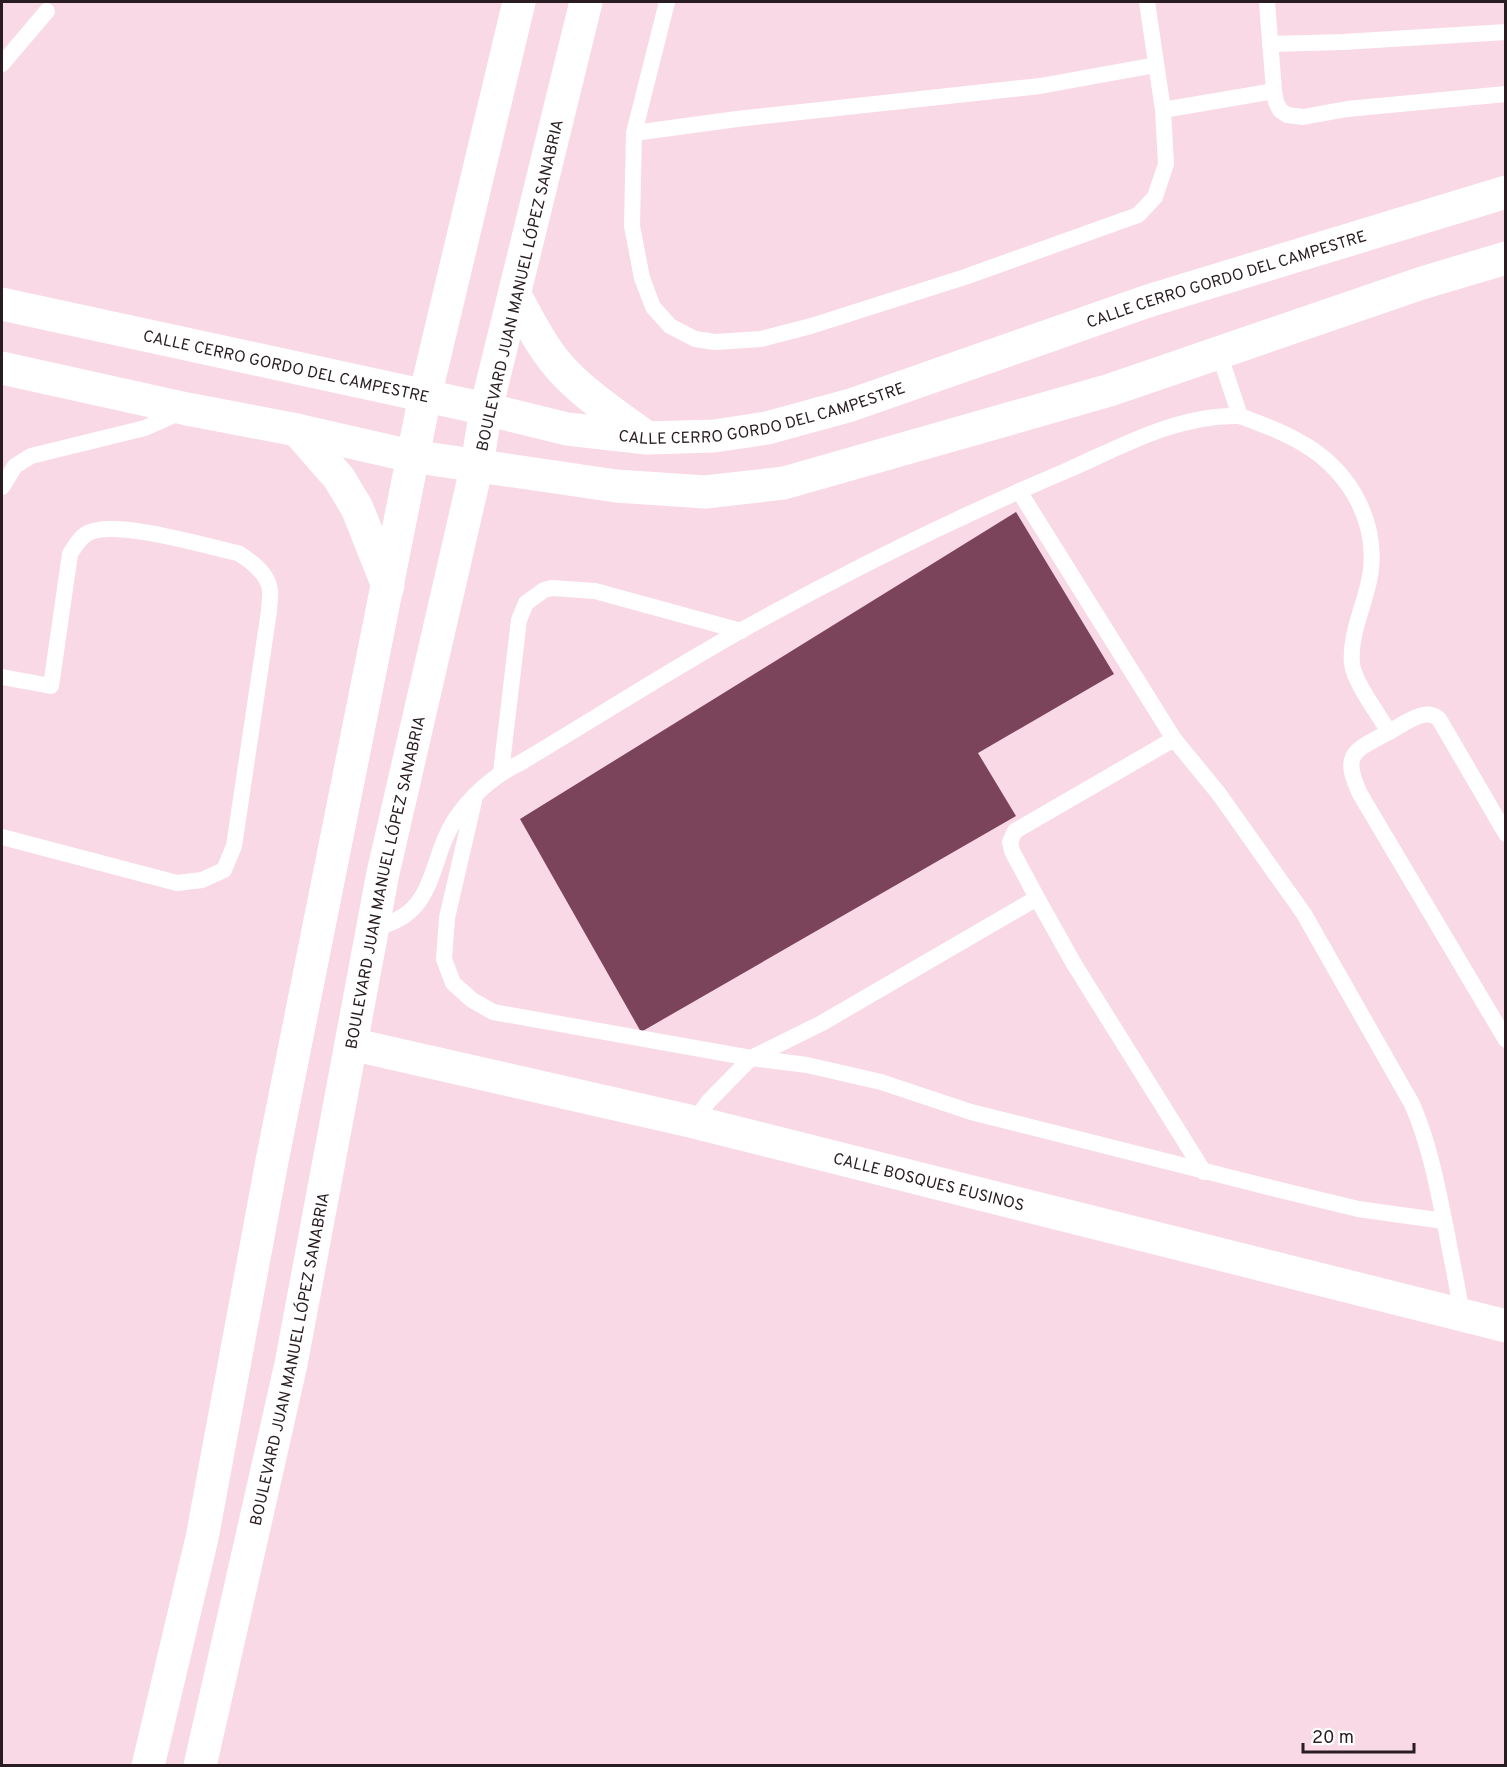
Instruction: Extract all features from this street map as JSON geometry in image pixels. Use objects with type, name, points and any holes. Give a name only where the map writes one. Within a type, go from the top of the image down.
[{"type":"street","points":[[148,1766],[202,1538],[272,1161],[388,586],[411,456],[519,2]]},
{"type":"street","name":"BOULEVARD JUAN MANUEL LÓPEZ SANABRIA","points":[[200,1766],[291,1364],[382,873],[477,465],[486,409],[586,2]]},
{"type":"street","name":"CALLE CERRO GORDO DEL CAMPESTRE","points":[[2,304],[486,409],[567,429],[647,438],[714,436],[767,428],[840,408],[1148,301],[1506,192]]},
{"type":"street","points":[[2,368],[411,456],[616,486],[705,492],[784,483],[1110,390],[1422,283],[1506,258]]},
{"type":"street","points":[[515,295],[538,337],[567,376],[647,438]]},
{"type":"street","points":[[297,430],[339,478],[357,508],[388,586]]},
{"type":"street","name":"CALLE BOSQUES EUSINOS","points":[[351,1044],[694,1122],[1506,1326]]},
{"type":"lane","points":[[667,2],[634,133],[632,226],[642,278],[653,307],[670,326],[695,339],[715,342],[760,339],[811,326],[965,277],[1138,215],[1155,196],[1166,164],[1163,110],[1147,2]]},
{"type":"lane","points":[[1267,2],[1274,91],[1281,110],[1287,115],[1303,117],[1347,109],[1506,94]]},
{"type":"lane","points":[[2,64],[47,11]]},
{"type":"lane","points":[[1270,44],[1506,32]]},
{"type":"lane","points":[[634,133],[737,119],[1040,86],[1156,65]]},
{"type":"lane","points":[[1163,110],[1274,91]]},
{"type":"lane","points":[[1219,353],[1239,416]]},
{"type":"lane","points":[[2,487],[15,466],[31,456],[145,428],[188,409]]},
{"type":"lane","points":[[372,930],[411,911],[429,880],[445,838],[476,795],[501,772],[520,763],[741,631],[867,563],[1019,490],[1173,426],[1203,417],[1239,416],[1278,430],[1312,449],[1340,474],[1361,505],[1369,528],[1371,570],[1356,625],[1352,662],[1354,674],[1389,732]]},
{"type":"lane","points":[[1019,490],[1174,739],[1219,795],[1304,914],[1412,1104],[1424,1136],[1456,1274],[1462,1316]]},
{"type":"lane","points":[[2,677],[51,686],[70,554],[87,534],[103,529],[127,530],[238,553],[252,561],[264,575],[270,589],[234,846],[224,870],[202,880],[177,883],[2,837]]},
{"type":"lane","points":[[501,772],[519,620],[526,603],[543,590],[596,591],[741,631]]},
{"type":"lane","points":[[1506,834],[1434,714],[1426,713],[1389,732],[1357,750],[1352,758],[1352,775],[1360,795],[1506,1040]]},
{"type":"lane","points":[[1174,739],[1015,831],[1010,842],[1012,851],[1074,964],[1204,1172]]},
{"type":"lane","points":[[476,795],[447,918],[444,959],[453,983],[472,1000],[493,1012],[751,1058],[807,1065],[881,1082],[971,1112],[1204,1172],[1358,1209],[1444,1221]]},
{"type":"lane","points":[[694,1122],[708,1102],[751,1058],[822,1023],[1037,898]]},
{"type":"building","points":[[1016,512],[1114,674],[978,753],[1016,816],[641,1032],[520,819]]}]
